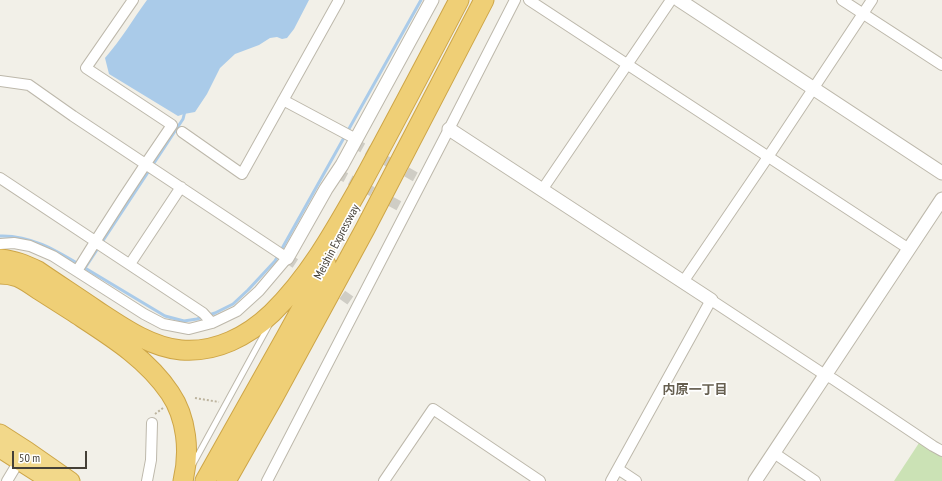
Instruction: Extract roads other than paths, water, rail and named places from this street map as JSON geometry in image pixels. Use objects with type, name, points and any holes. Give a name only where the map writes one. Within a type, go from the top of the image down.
[{"type":"highway","points":[[0,259],[26,264],[135,334],[166,347],[181,350],[197,350],[228,343],[241,336],[271,314],[286,298],[312,265],[348,208],[459,0]]},
{"type":"highway","name":"Meishin Expressway","points":[[205,481],[304,304],[464,0]]},
{"type":"highway","name":"Meishin Expressway","points":[[226,481],[274,398],[365,229],[484,0]]},
{"type":"highway","points":[[0,274],[18,277],[110,336],[145,364],[160,380],[170,394],[177,408],[186,436],[187,454],[184,481]]},
{"type":"highway","points":[[233,481],[274,398]]},
{"type":"highway","points":[[0,433],[71,481]]},
{"type":"highway","points":[[0,449],[50,481]]},
{"type":"street","points":[[79,267],[99,244],[150,166],[172,125],[86,68],[133,0]]},
{"type":"street","points":[[182,132],[242,174],[339,0]]},
{"type":"street","points":[[0,244],[14,243],[30,246],[79,267],[144,314],[163,324],[189,329],[208,318],[237,310],[259,291],[342,165],[349,136],[432,0]]},
{"type":"street","points":[[271,480],[515,0]]},
{"type":"street","points":[[529,0],[909,249]]},
{"type":"street","points":[[542,190],[671,0]]},
{"type":"street","points":[[678,0],[942,173]]},
{"type":"street","points":[[842,0],[942,66]]},
{"type":"street","points":[[683,282],[872,0]]},
{"type":"street","points":[[0,81],[28,86],[282,254]]},
{"type":"street","points":[[283,100],[349,136]]},
{"type":"street","points":[[449,129],[826,375],[833,378],[942,451]]},
{"type":"street","points":[[0,178],[130,264],[208,318]]},
{"type":"street","points":[[130,264],[181,187]]},
{"type":"street","points":[[755,481],[942,199]]},
{"type":"street","points":[[611,481],[711,300]]},
{"type":"street","points":[[384,481],[433,409],[540,481]]},
{"type":"street","points":[[147,481],[151,460],[152,423]]},
{"type":"street","points":[[774,453],[815,481]]},
{"type":"street","points":[[7,481],[20,461]]},
{"type":"street","points":[[618,469],[636,481]]},
{"type":"lane","points":[[184,481],[266,331],[286,298]]},
{"type":"water","points":[[147,0],[309,0],[294,29],[287,38],[270,38],[259,45],[235,54],[220,68],[207,94],[195,112],[178,116],[109,74],[105,58],[122,37]]},
{"type":"waterway","points":[[185,111],[183,119],[85,268],[165,316],[184,321],[197,319],[215,313],[233,304],[275,261],[421,0]]},
{"type":"waterway","points":[[0,236],[22,238],[42,244],[80,265]]},
{"type":"tunnel","points":[[354,143],[423,181]]},
{"type":"tunnel","points":[[337,173],[407,210]]},
{"type":"tunnel","points":[[287,258],[310,273]]},
{"type":"tunnel","points":[[330,286],[358,306]]},
{"type":"district","name":"内原一丁目","points":[[695,390]]}]
